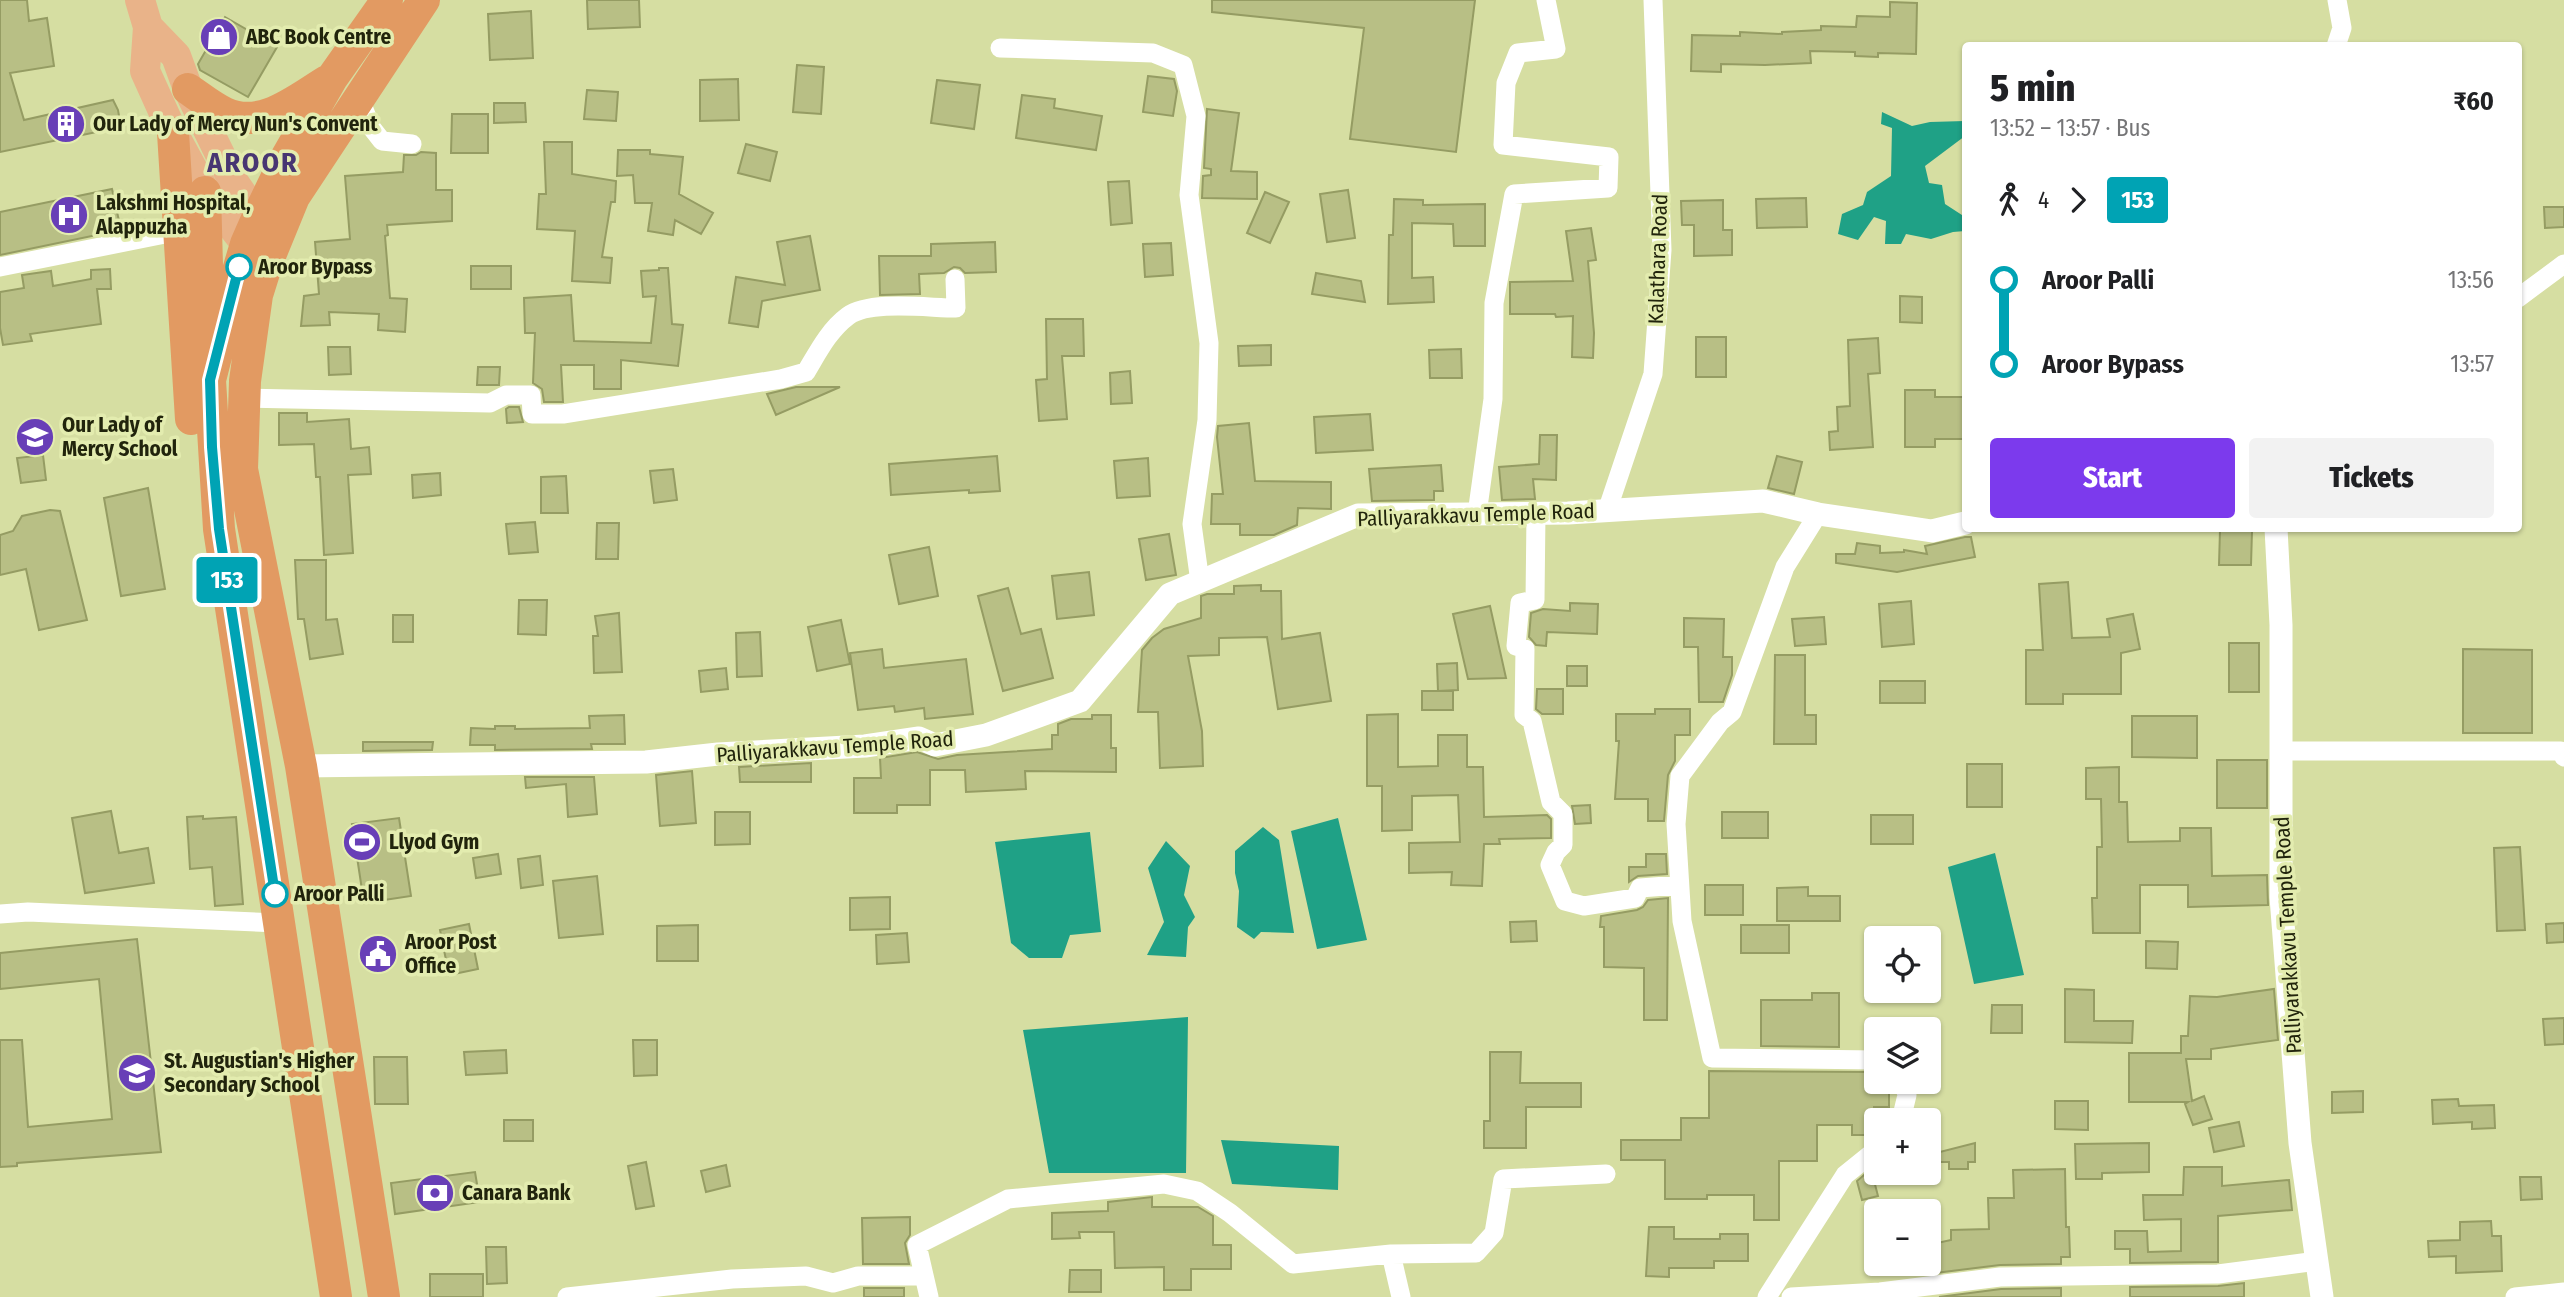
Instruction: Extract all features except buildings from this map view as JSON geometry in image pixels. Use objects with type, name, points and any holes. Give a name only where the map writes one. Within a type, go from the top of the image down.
[{"type":"highway","points":[[210,380],[262,240],[286,158],[332,78],[387,0]]},
{"type":"highway","points":[[384,1297],[301,766],[242,469],[245,398],[262,240],[294,197],[424,0]]},
{"type":"highway","points":[[188,89],[226,114],[256,117],[281,109],[332,78]]},
{"type":"highway","points":[[173,133],[194,480],[219,529]]},
{"type":"highway","points":[[205,192],[210,380],[219,529],[336,1297]]},
{"type":"main road","points":[[144,14],[176,56],[188,89],[262,240]]},
{"type":"main road","points":[[144,14],[145,71],[173,133],[205,192],[262,240]]},
{"type":"street","points":[[1477,514],[1493,400],[1494,303],[1514,194],[1608,188],[1609,157],[1503,145],[1506,83],[1518,52],[1556,49],[1546,0]]},
{"type":"street","name":"Kalathara Road","points":[[1607,511],[1653,374],[1662,250],[1653,0]]},
{"type":"street","points":[[2337,0],[2342,28],[2337,42]]},
{"type":"street","points":[[1000,48],[1153,53],[1183,65],[1186,72],[1196,116],[1189,195],[1209,343],[1207,420],[1192,524],[1200,582]]},
{"type":"street","points":[[359,97],[371,127],[382,141],[412,144]]},
{"type":"street","points":[[0,267],[180,231]]},
{"type":"street","points":[[2522,295],[2564,264]]},
{"type":"street","points":[[245,398],[490,403],[506,395],[531,395],[532,414],[564,414],[781,379],[806,372],[824,341],[850,314],[868,307],[956,308],[956,279]]},
{"type":"street","name":"Palliyarakkavu Temple Road","points":[[301,766],[646,762],[718,754],[866,746],[919,738],[935,745],[986,735],[1080,701],[1170,594],[1357,515],[1536,514],[1763,501],[1818,514],[1932,531],[1962,524]]},
{"type":"street","points":[[1536,514],[1535,600],[1520,603],[1516,646],[1525,649],[1524,715],[1532,721],[1551,802],[1563,814],[1563,845],[1550,865],[1565,901],[1584,906],[1635,898],[1640,888],[1679,886]]},
{"type":"street","points":[[1818,514],[1785,567],[1732,712],[1720,722],[1680,776],[1676,824],[1679,886],[1682,921],[1712,1058],[1864,1060]]},
{"type":"street","name":"Palliyarakkavu Temple Road","points":[[2276,532],[2281,625],[2281,897],[2300,1143],[2322,1297]]},
{"type":"street","points":[[2281,751],[2561,751],[2564,757]]},
{"type":"street","points":[[0,914],[28,912],[279,923]]},
{"type":"street","points":[[1767,1297],[1845,1175],[1864,1160]]},
{"type":"street","points":[[929,1297],[917,1245],[1008,1199],[1164,1184],[1197,1191],[1230,1213],[1293,1264],[1391,1254],[1476,1254],[1494,1233],[1503,1179],[1606,1174]]},
{"type":"street","points":[[1391,1254],[1401,1297]]},
{"type":"street","points":[[1791,1297],[1880,1292],[2000,1277],[2218,1274],[2317,1261]]},
{"type":"street","points":[[567,1297],[732,1279],[806,1276],[833,1283],[858,1276],[924,1276]]},
{"type":"street","points":[[2515,1297],[2564,1292]]},
{"type":"water","points":[[1882,112],[1912,126],[1930,122],[1962,121],[1962,138],[1925,166],[1929,183],[1942,185],[1945,204],[1962,215],[1962,231],[1931,239],[1906,234],[1901,244],[1885,244],[1886,221],[1874,217],[1858,240],[1838,234],[1842,214],[1863,205],[1867,192],[1891,176],[1892,128],[1881,124]]},
{"type":"water","points":[[1338,818],[1367,940],[1317,949],[1291,831]]},
{"type":"water","points":[[1263,827],[1279,840],[1294,933],[1261,932],[1254,939],[1237,927],[1239,891],[1235,873],[1235,851]]},
{"type":"water","points":[[1090,832],[1101,932],[1070,935],[1062,958],[1029,958],[1011,943],[995,842]]},
{"type":"water","points":[[1166,841],[1190,866],[1184,895],[1195,917],[1188,927],[1186,957],[1147,955],[1164,922],[1148,868]]},
{"type":"water","points":[[1995,853],[2024,975],[1974,984],[1948,867]]},
{"type":"water","points":[[1188,1017],[1186,1173],[1049,1173],[1023,1030]]},
{"type":"water","points":[[1221,1140],[1339,1146],[1338,1190],[1232,1184]]},
{"type":"bus line","name":"153","points":[[239,267],[210,380],[212,447],[219,529],[275,894]]},
{"type":"place","name":"ABC Book Centre","points":[[219,37]]},
{"type":"place","name":"Our Lady of Mercy Nun's Convent","points":[[66,124]]},
{"type":"place","name":"Lakshmi Hospital, Alappuzha","points":[[69,215]]},
{"type":"place","name":"Aroor Bypass","points":[[239,267]]},
{"type":"place","name":"Our Lady of Mercy School","points":[[35,437]]},
{"type":"place","name":"Llyod Gym","points":[[362,842]]},
{"type":"place","name":"Aroor Palli","points":[[275,894]]},
{"type":"place","name":"Aroor Post Office","points":[[378,954]]},
{"type":"place","name":"St. Augustian's Higher Secondary School","points":[[137,1073]]},
{"type":"place","name":"Canara Bank","points":[[435,1193]]},
{"type":"district","name":"AROOR","points":[[253,162]]}]
